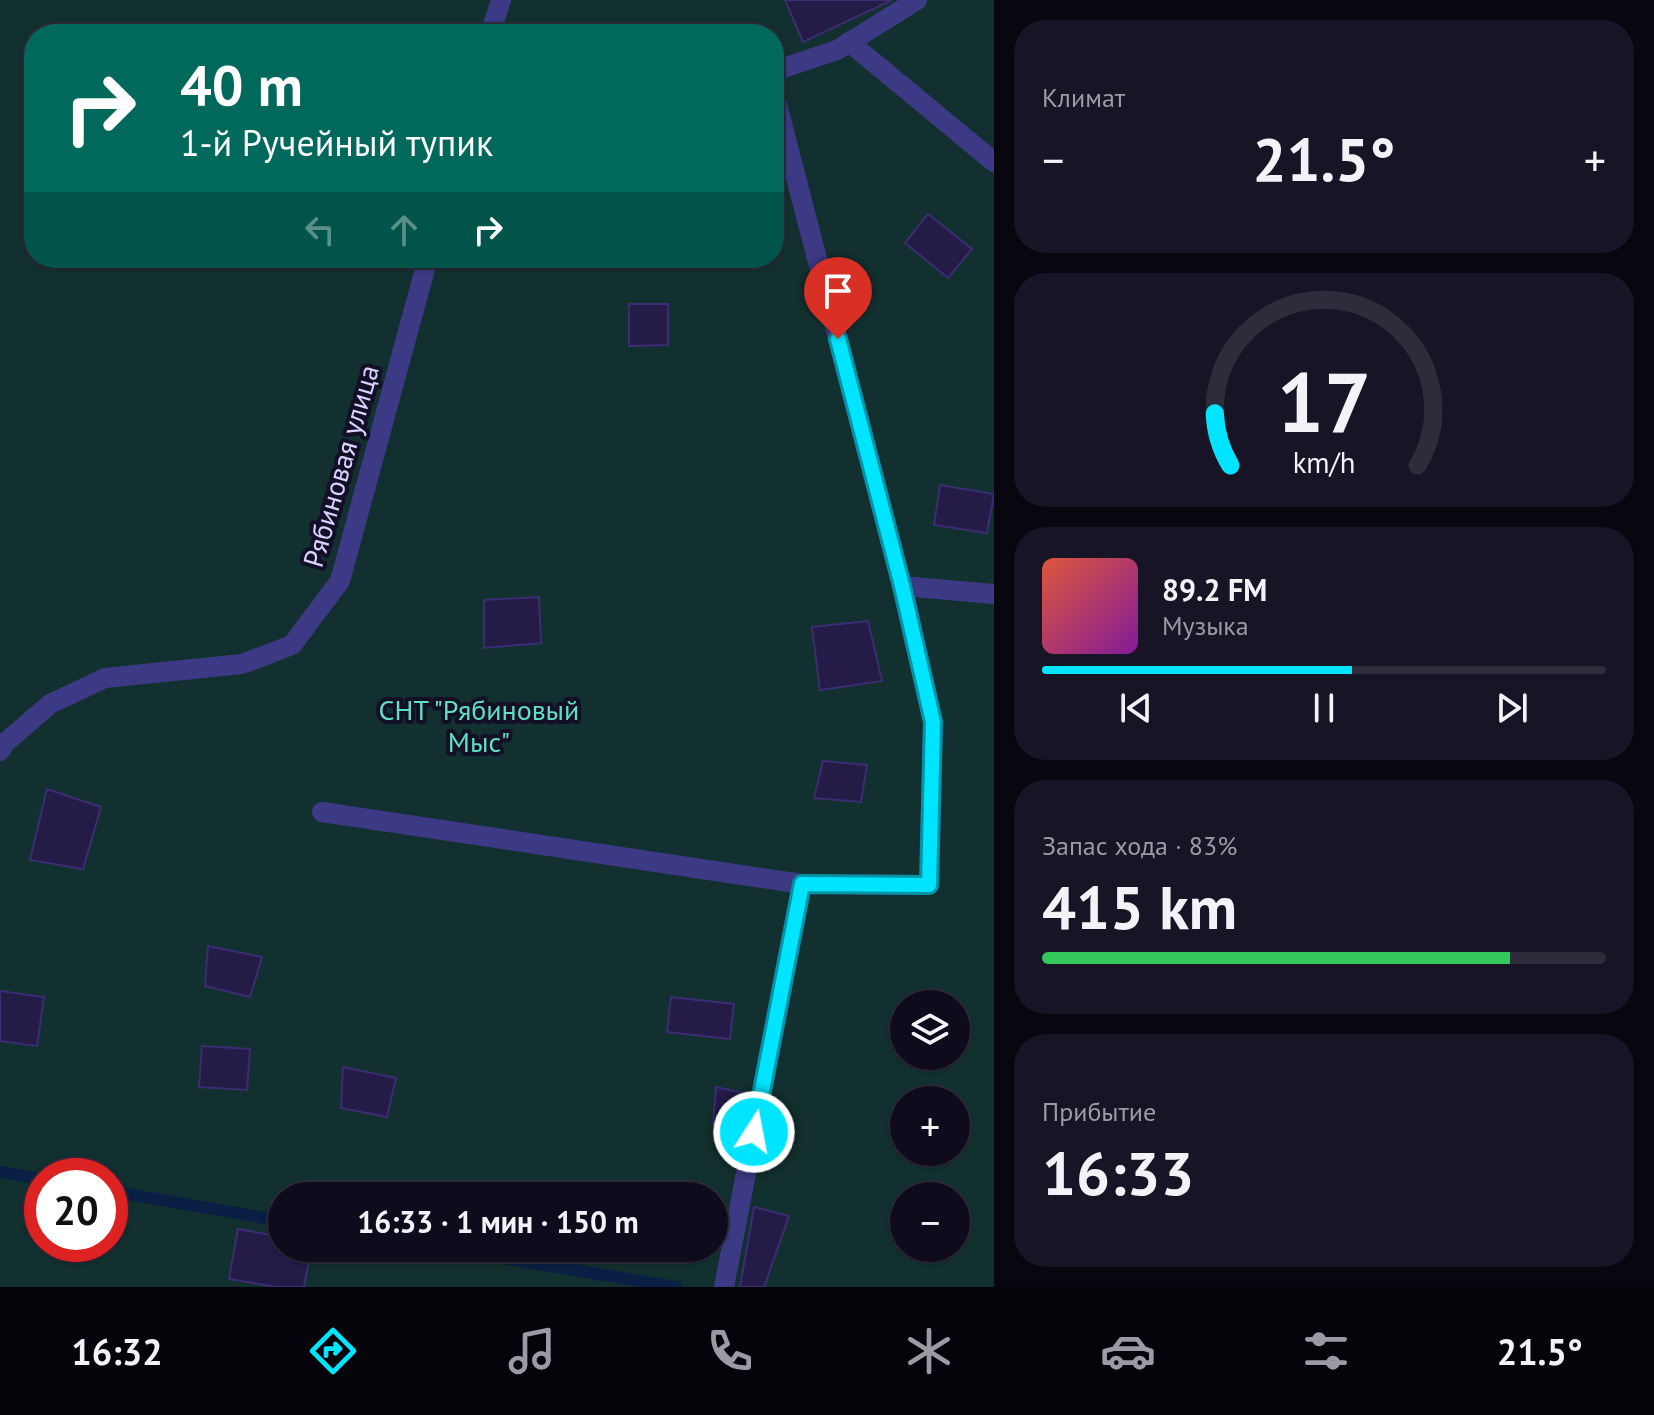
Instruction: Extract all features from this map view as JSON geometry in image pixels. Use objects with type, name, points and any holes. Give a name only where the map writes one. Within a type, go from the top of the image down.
[{"type":"lane","points":[[494,24],[501,0]]},
{"type":"lane","points":[[784,68],[837,50],[917,0]]},
{"type":"lane","points":[[849,42],[994,162]]},
{"type":"lane","points":[[322,812],[802,884],[929,885],[933,722],[902,586],[784,132]]},
{"type":"lane","name":"Рябиновая улица","points":[[0,751],[5,743],[50,704],[105,678],[242,664],[292,645],[340,581],[425,268]]},
{"type":"lane","points":[[902,586],[994,594]]},
{"type":"lane","points":[[724,1287],[802,884]]},
{"type":"green space","name":"СНТ \"Рябиновый Мыс\"","points":[[0,0],[994,0],[994,1287],[0,1287]]},
{"type":"building","points":[[785,0],[892,0],[803,42]]},
{"type":"building","points":[[928,214],[972,249],[948,278],[905,243]]},
{"type":"building","points":[[629,304],[668,304],[668,345],[629,346]]},
{"type":"building","points":[[940,485],[994,494],[987,533],[934,525]]},
{"type":"building","points":[[539,597],[541,643],[484,648],[484,600]]},
{"type":"building","points":[[868,621],[882,681],[820,690],[812,627]]},
{"type":"building","points":[[823,761],[867,765],[861,802],[814,798]]},
{"type":"building","points":[[47,789],[101,807],[83,869],[30,860]]},
{"type":"building","points":[[208,946],[262,957],[250,997],[205,986]]},
{"type":"building","points":[[0,991],[44,997],[37,1046],[0,1041]]},
{"type":"building","points":[[671,997],[734,1004],[730,1039],[667,1032]]},
{"type":"building","points":[[202,1046],[250,1049],[247,1090],[199,1087]]},
{"type":"building","points":[[343,1067],[396,1078],[387,1117],[341,1108]]},
{"type":"building","points":[[716,1087],[748,1094],[741,1131],[713,1123]]},
{"type":"building","points":[[754,1207],[789,1216],[764,1287],[740,1287]]},
{"type":"building","points":[[238,1229],[268,1234],[268,1262],[308,1262],[304,1287],[276,1287],[229,1279]]},
{"type":"waterway","points":[[0,1172],[24,1176]]},
{"type":"waterway","points":[[128,1194],[268,1219]]},
{"type":"waterway","points":[[526,1262],[676,1287]]},
{"type":"route","points":[[754,1132],[802,884],[929,885],[933,722],[902,586],[838,339]]}]
